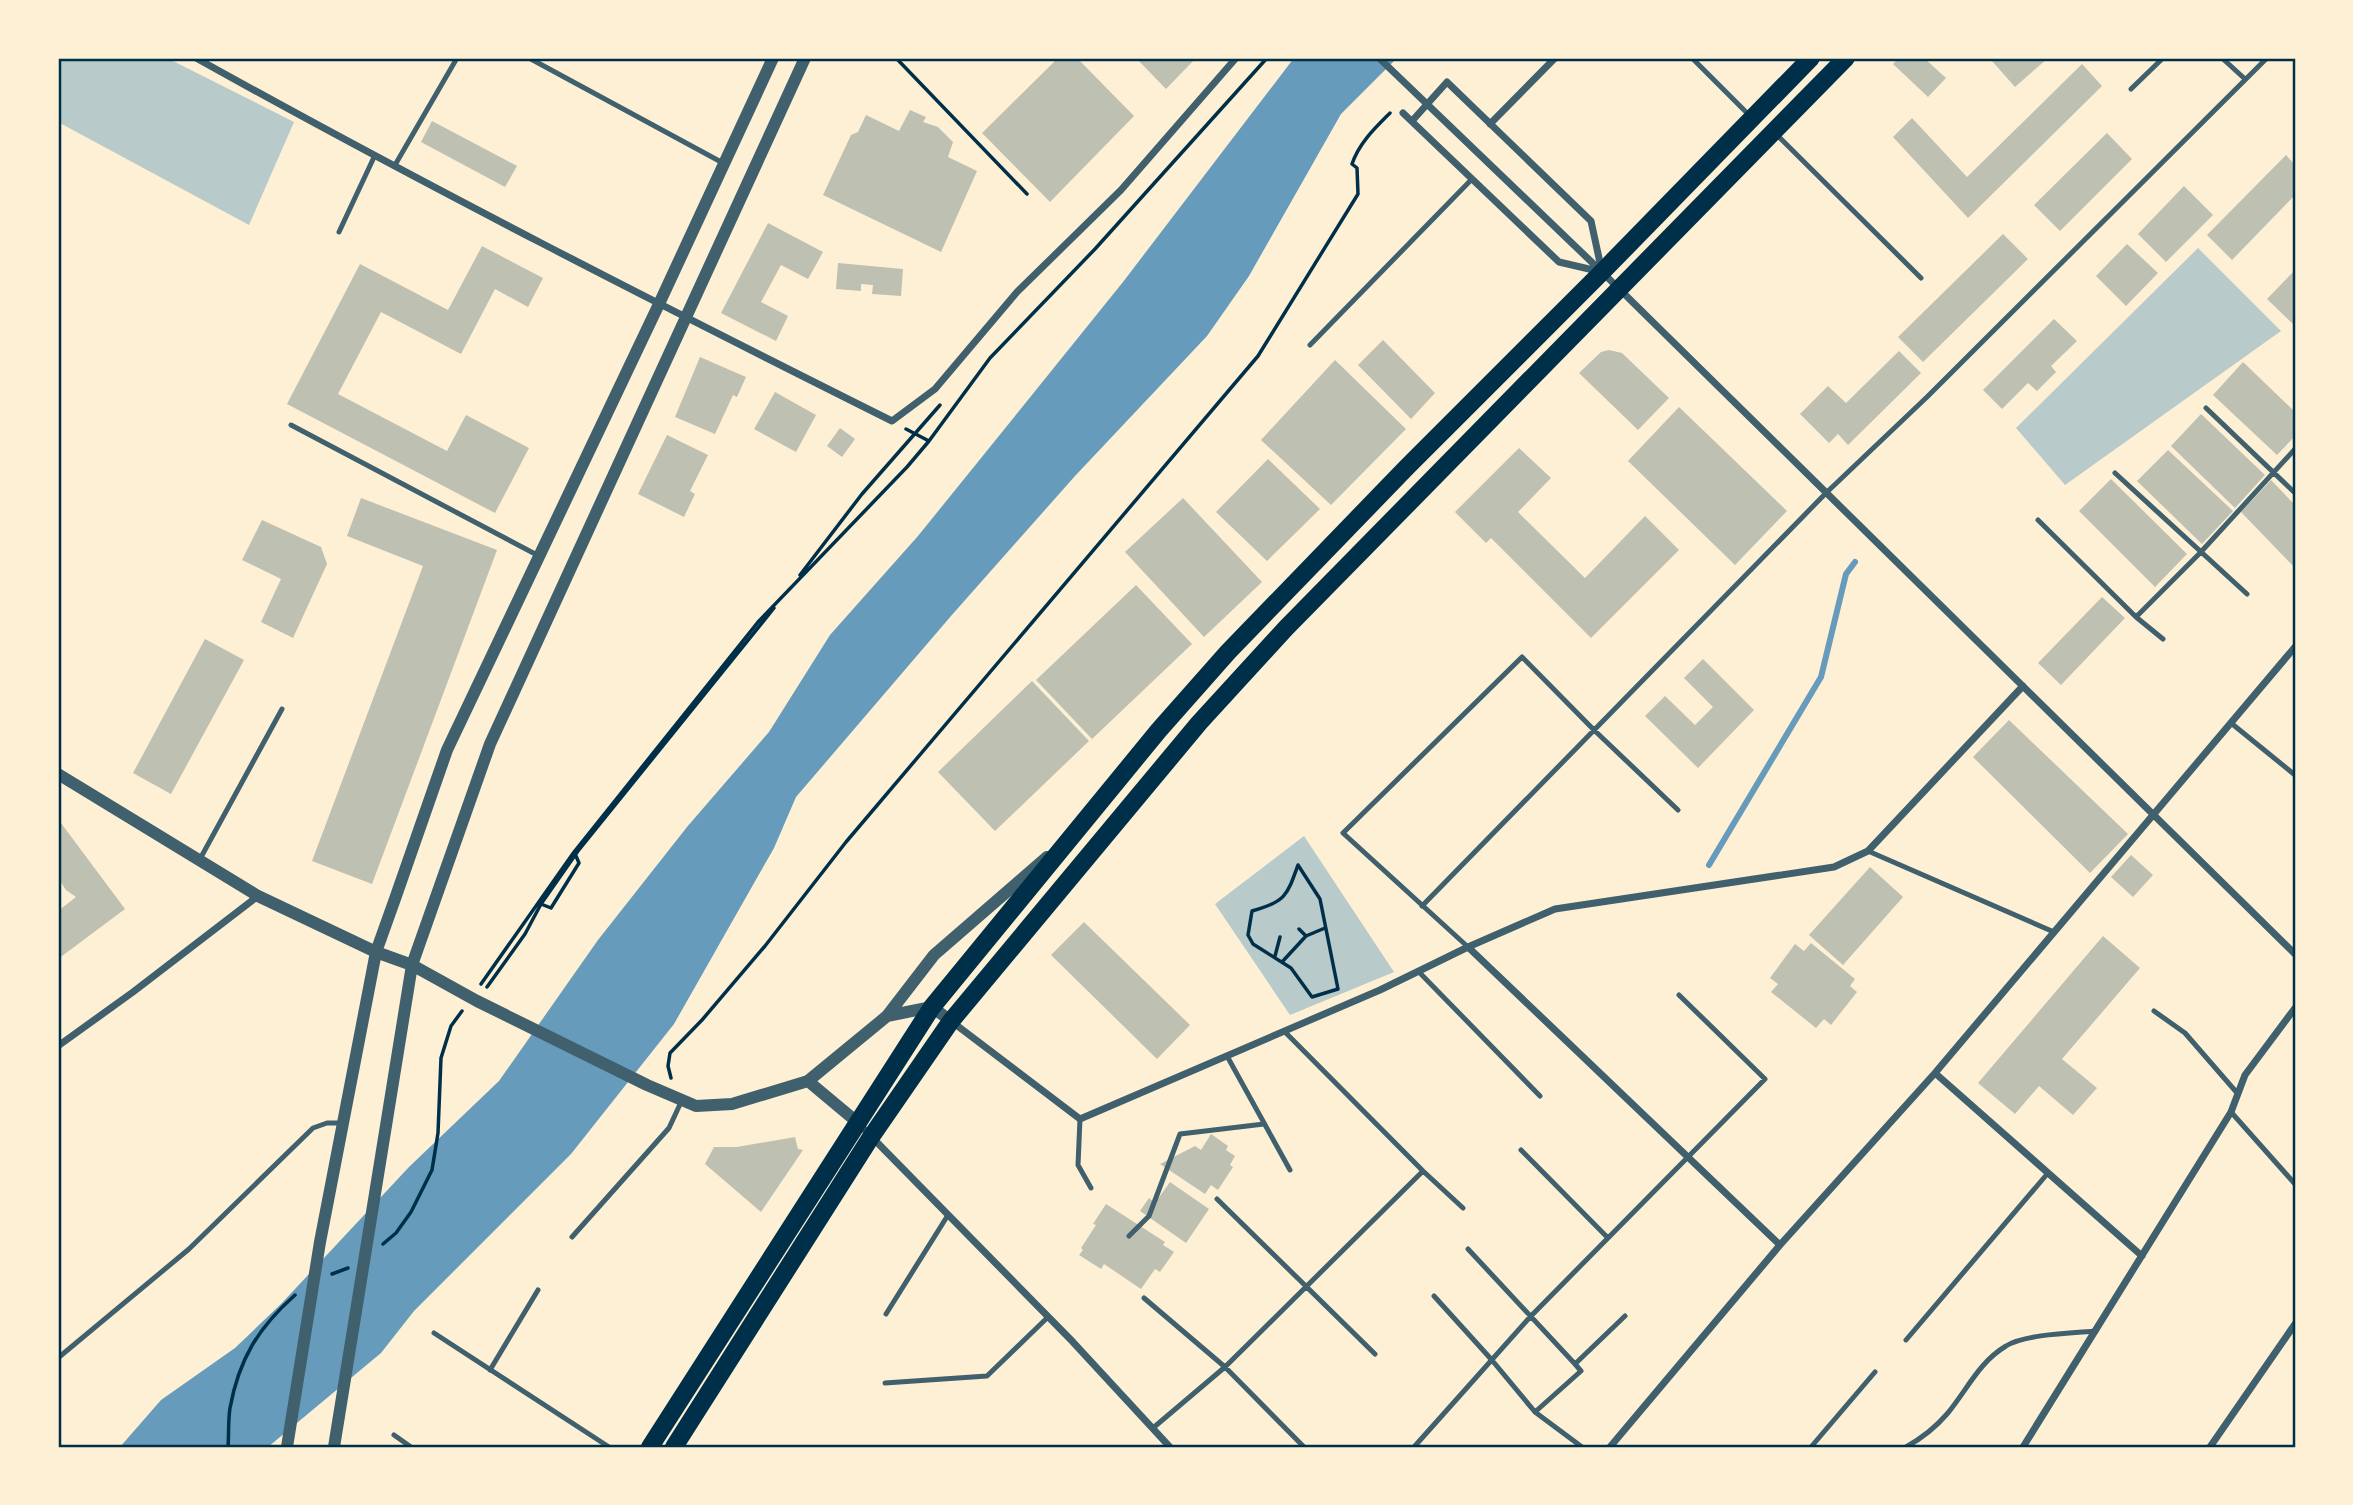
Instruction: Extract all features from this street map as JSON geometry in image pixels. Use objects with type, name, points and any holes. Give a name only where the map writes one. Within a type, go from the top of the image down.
[{"type":"main road","points":[[650,1447],[932,1007],[1158,730],[1228,652],[1407,467],[1811,58]]},
{"type":"main road","points":[[674,1447],[871,1137],[951,1021],[1168,759],[1244,671],[1846,58]]},
{"type":"street","points":[[196,58],[672,311],[892,421],[935,389],[1017,292],[1121,190],[1236,58]]},
{"type":"street","points":[[287,1447],[320,1242],[376,951],[447,750],[773,58]]},
{"type":"street","points":[[334,1447],[412,965],[490,744],[804,58]]},
{"type":"street","points":[[1379,58],[1602,272],[2295,954]]},
{"type":"street","points":[[1490,124],[1556,58]]},
{"type":"street","points":[[1412,121],[1447,82],[1591,221],[1602,272]]},
{"type":"street","points":[[1403,113],[1559,262],[1602,272]]},
{"type":"street","points":[[1609,1447],[1780,1245],[1935,1073],[2295,648]]},
{"type":"street","points":[[887,1016],[932,1007],[1080,1119],[1380,990],[1555,909],[1833,867],[1868,851],[2023,686]]},
{"type":"street","points":[[58,774],[258,896],[477,996],[493,1008],[647,1085],[696,1106],[732,1104],[808,1081],[887,1016],[934,955],[1077,831]]},
{"type":"street","points":[[58,1046],[258,896]]},
{"type":"street","points":[[1468,947],[1780,1245]]},
{"type":"street","points":[[2022,1447],[2231,1112],[2245,1075],[2295,1008]]},
{"type":"street","points":[[1935,1073],[2142,1256]]},
{"type":"street","points":[[808,1081],[858,1122],[1170,1447]]},
{"type":"street","points":[[2210,1447],[2295,1324]]},
{"type":"lane","points":[[395,166],[457,58]]},
{"type":"lane","points":[[529,58],[724,163]]},
{"type":"lane","points":[[1692,58],[1753,118]]},
{"type":"lane","points":[[2131,89],[2163,58]]},
{"type":"lane","points":[[2222,58],[2245,79]]},
{"type":"lane","points":[[1422,906],[1826,493],[2267,58]]},
{"type":"lane","points":[[1774,132],[1921,278]]},
{"type":"lane","points":[[338,232],[375,155]]},
{"type":"lane","points":[[1310,345],[1472,179]]},
{"type":"lane","points":[[2207,408],[2295,493]]},
{"type":"lane","points":[[290,425],[539,556]]},
{"type":"lane","points":[[2136,618],[2295,449]]},
{"type":"lane","points":[[2115,473],[2248,594]]},
{"type":"lane","points":[[2038,520],[2136,618],[2163,639]]},
{"type":"lane","points":[[1468,947],[1343,833],[1522,657],[1678,810]]},
{"type":"lane","points":[[200,859],[282,709]]},
{"type":"lane","points":[[2231,723],[2295,775]]},
{"type":"lane","points":[[1868,851],[2054,932]]},
{"type":"lane","points":[[1418,971],[1540,1096]]},
{"type":"lane","points":[[1414,1447],[1530,1317],[1765,1079],[1679,995]]},
{"type":"lane","points":[[2154,1011],[2185,1033],[2238,1094]]},
{"type":"lane","points":[[1284,1031],[1463,1208]]},
{"type":"lane","points":[[1227,1056],[1290,1170]]},
{"type":"lane","points":[[572,1237],[669,1128],[679,1099]]},
{"type":"lane","points":[[2231,1112],[2295,1184]]},
{"type":"lane","points":[[1080,1119],[1078,1165],[1091,1188]]},
{"type":"lane","points":[[58,1359],[189,1249],[313,1128],[327,1123],[343,1123]]},
{"type":"lane","points":[[1129,1236],[1149,1216],[1180,1134],[1265,1124]]},
{"type":"lane","points":[[1521,1150],[1608,1238]]},
{"type":"lane","points":[[1153,1428],[1226,1367],[1423,1171]]},
{"type":"lane","points":[[1906,1340],[2048,1173]]},
{"type":"lane","points":[[1217,1199],[1375,1354]]},
{"type":"lane","points":[[887,1314],[948,1215]]},
{"type":"lane","points":[[1468,1249],[1581,1371],[1535,1412]]},
{"type":"lane","points":[[490,1370],[538,1290]]},
{"type":"lane","points":[[1434,1296],[1535,1412],[1582,1447]]},
{"type":"lane","points":[[1144,1298],[1226,1367],[1304,1447]]},
{"type":"lane","points":[[1575,1364],[1625,1316]]},
{"type":"lane","points":[[886,1383],[987,1376],[1048,1317]]},
{"type":"lane","points":[[1906,1447],[1930,1432],[1947,1414],[1982,1364],[2008,1344],[2045,1336],[2096,1331]]},
{"type":"lane","points":[[434,1333],[609,1447]]},
{"type":"lane","points":[[1811,1447],[1875,1372]]},
{"type":"lane","points":[[394,1435],[411,1447]]},
{"type":"path","points":[[896,58],[1027,194]]},
{"type":"path","points":[[477,996],[574,852],[758,622],[929,441],[989,358],[1095,249],[1266,58]]},
{"type":"path","points":[[679,1099],[668,1066],[670,1053],[711,1010],[846,842],[1258,356],[1358,194],[1357,168],[1352,164],[1356,153],[1388,115]]},
{"type":"path","points":[[1051,280],[1059,285]]},
{"type":"path","points":[[477,996],[525,934],[541,904],[578,851],[763,622],[862,494],[948,395]]},
{"type":"path","points":[[916,435],[929,441]]},
{"type":"path","points":[[541,904],[551,908],[579,863],[574,852]]},
{"type":"path","points":[[1298,865],[1320,899],[1325,928],[1338,989],[1312,998],[1291,968],[1253,944],[1248,935],[1252,911],[1269,906],[1288,893],[1298,865]]},
{"type":"path","points":[[1282,962],[1306,936],[1325,928]]},
{"type":"path","points":[[1299,929],[1306,936]]},
{"type":"path","points":[[1275,956],[1280,937]]},
{"type":"path","points":[[377,1250],[396,1233],[411,1212],[432,1170],[438,1133],[441,1058],[451,1026],[464,1008]]},
{"type":"path","points":[[325,1277],[351,1266]]},
{"type":"path","points":[[228,1447],[237,1379],[254,1339],[280,1308],[300,1291]]},
{"type":"shaded area","points":[[58,58],[167,58],[294,122],[249,225],[58,122]]},
{"type":"shaded area","points":[[2198,248],[2281,331],[2065,485],[2016,428]]},
{"type":"shaded area","points":[[1304,836],[1394,972],[1290,1015],[1215,904]]},
{"type":"water","points":[[1294,58],[1397,58],[1341,114],[1249,276],[1207,336],[1075,476],[796,797],[774,848],[674,1024],[571,1154],[414,1311],[381,1353],[268,1447],[120,1447],[161,1400],[235,1348],[281,1304],[409,1167],[499,1081],[598,940],[687,827],[769,732],[830,635],[918,536],[1123,282]]},
{"type":"building","points":[[1058,58],[1077,58],[1134,116],[1050,202],[982,133]]},
{"type":"building","points":[[1136,58],[1196,58],[1166,89]]},
{"type":"building","points":[[1899,58],[1924,58],[1946,78],[1928,97],[1893,64]]},
{"type":"building","points":[[1996,58],[2048,58],[2015,87],[1992,61]]},
{"type":"building","points":[[2082,64],[2102,86],[1968,218],[1893,137],[1912,118],[1967,177]]},
{"type":"building","points":[[910,110],[926,117],[923,122],[938,127],[953,142],[948,157],[977,171],[941,252],[823,195],[851,135],[858,132],[866,115],[899,131]]},
{"type":"building","points":[[432,121],[517,166],[505,187],[421,142]]},
{"type":"building","points":[[2107,133],[2132,159],[2060,231],[2034,205]]},
{"type":"building","points":[[2286,155],[2295,165],[2295,195],[2232,260],[2207,235]]},
{"type":"building","points":[[2184,186],[2213,215],[2166,262],[2138,234]]},
{"type":"building","points":[[768,223],[823,252],[808,279],[781,265],[761,302],[788,316],[776,341],[721,313]]},
{"type":"building","points":[[2003,234],[2028,259],[1923,362],[1898,337]]},
{"type":"building","points":[[2127,244],[2158,273],[2126,306],[2096,276]]},
{"type":"building","points":[[482,246],[543,278],[528,307],[495,289],[461,354],[381,312],[338,394],[447,451],[466,415],[529,448],[495,513],[287,404],[360,264],[448,310]]},
{"type":"building","points":[[838,263],[903,269],[901,296],[872,294],[873,285],[861,284],[861,291],[836,289]]},
{"type":"building","points":[[2295,270],[2295,326],[2267,299]]},
{"type":"building","points":[[2054,319],[2077,341],[2051,366],[2056,372],[2037,391],[2028,383],[2002,409],[1983,390]]},
{"type":"building","points":[[1383,340],[1435,393],[1411,419],[1358,365]]},
{"type":"building","points":[[1609,350],[1622,353],[1669,398],[1638,430],[1579,373],[1601,352]]},
{"type":"building","points":[[1899,351],[1921,373],[1848,445],[1838,434],[1829,443],[1800,414],[1828,386],[1846,403]]},
{"type":"building","points":[[700,357],[746,377],[737,397],[733,395],[715,434],[675,417]]},
{"type":"building","points":[[1335,360],[1406,429],[1331,505],[1261,440]]},
{"type":"building","points":[[2243,362],[2295,412],[2295,436],[2277,455],[2213,395]]},
{"type":"building","points":[[775,392],[816,415],[796,452],[754,429]]},
{"type":"building","points":[[1679,407],[1787,511],[1735,565],[1628,461]]},
{"type":"building","points":[[2201,414],[2265,475],[2235,508],[2171,446]]},
{"type":"building","points":[[840,428],[855,439],[842,457],[827,446]]},
{"type":"building","points":[[667,435],[708,455],[690,491],[695,494],[684,517],[638,494]]},
{"type":"building","points":[[1519,448],[1551,478],[1518,512],[1585,578],[1645,516],[1679,550],[1591,638],[1491,538],[1486,543],[1455,512]]},
{"type":"building","points":[[2168,450],[2233,511],[2202,544],[2137,481]]},
{"type":"building","points":[[1268,459],[1320,509],[1267,561],[1216,512]]},
{"type":"building","points":[[2111,479],[2187,554],[2155,587],[2079,511]]},
{"type":"building","points":[[2271,480],[2295,505],[2295,568],[2241,512]]},
{"type":"building","points":[[361,498],[497,550],[372,884],[312,861],[423,566],[347,536]]},
{"type":"building","points":[[1183,498],[1262,582],[1204,637],[1125,552]]},
{"type":"building","points":[[262,520],[321,547],[327,564],[293,638],[261,622],[281,579],[242,560]]},
{"type":"building","points":[[1136,585],[1192,644],[1092,739],[1036,680]]},
{"type":"building","points":[[2102,597],[2125,618],[2061,685],[2038,663]]},
{"type":"building","points":[[205,639],[244,660],[171,794],[133,773]]},
{"type":"building","points":[[1703,659],[1754,710],[1698,768],[1645,716],[1665,696],[1695,725],[1713,707],[1684,678]]},
{"type":"building","points":[[1032,681],[1089,741],[995,831],[938,772]]},
{"type":"building","points":[[2009,720],[2128,834],[2090,873],[1973,757]]},
{"type":"building","points":[[58,819],[125,909],[58,959],[58,911],[76,897],[66,890],[58,878]]},
{"type":"building","points":[[2131,855],[2153,875],[2133,897],[2111,877]]},
{"type":"building","points":[[1870,867],[1903,897],[1843,965],[1809,935]]},
{"type":"building","points":[[1084,922],[1190,1025],[1157,1059],[1051,955]]},
{"type":"building","points":[[2103,936],[2140,968],[2062,1059],[2097,1088],[2073,1115],[2039,1086],[2015,1114],[1978,1083]]},
{"type":"building","points":[[1811,943],[1855,979],[1850,986],[1857,992],[1831,1025],[1824,1019],[1816,1028],[1771,992],[1778,984],[1770,978],[1795,944],[1804,951]]},
{"type":"building","points":[[1211,1134],[1228,1146],[1226,1150],[1235,1156],[1230,1165],[1233,1167],[1218,1190],[1211,1185],[1205,1194],[1160,1164],[1195,1146],[1201,1150]]},
{"type":"building","points":[[795,1137],[798,1149],[803,1150],[761,1212],[705,1164],[714,1147],[737,1147]]},
{"type":"building","points":[[1170,1182],[1209,1209],[1186,1243],[1140,1211],[1149,1198],[1155,1203]]},
{"type":"building","points":[[1106,1204],[1165,1242],[1163,1245],[1174,1252],[1160,1272],[1155,1269],[1141,1289],[1104,1264],[1101,1269],[1079,1255],[1096,1225],[1093,1224]]},
{"type":"waterway","points":[[1709,865],[1821,677],[1846,574],[1855,562]]}]
